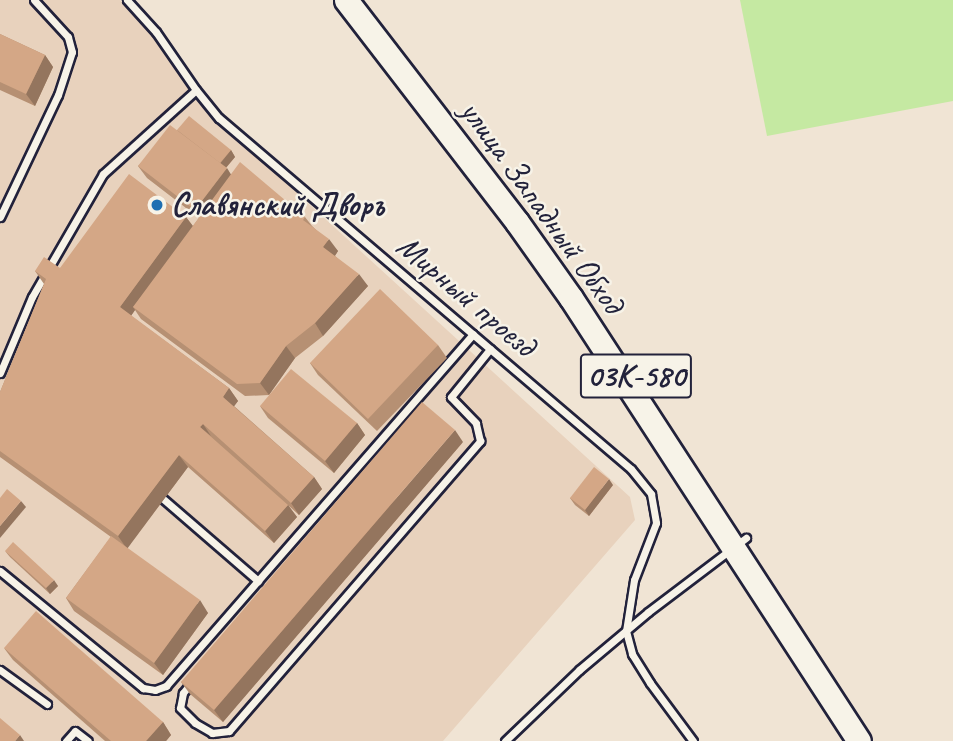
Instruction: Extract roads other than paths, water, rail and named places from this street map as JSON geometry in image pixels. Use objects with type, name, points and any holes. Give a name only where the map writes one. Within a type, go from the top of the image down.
[{"type":"highway","name":"улица Западный Обход","points":[[346,0],[517,222],[875,741]]},
{"type":"highway","name":"улица Западный Обход","points":[[361,0],[540,237],[740,542],[859,741]]},
{"type":"lane","points":[[0,217],[70,64],[72,52],[68,37],[34,0]]},
{"type":"lane","name":"Мирный проезд","points":[[127,0],[156,32],[219,118],[631,469],[651,494],[656,523],[634,580],[626,631],[632,654],[693,741]]},
{"type":"lane","points":[[0,373],[32,297],[103,174],[196,90]]},
{"type":"lane","points":[[0,571],[143,688],[155,690],[166,686],[473,334]]},
{"type":"lane","points":[[200,673],[183,693],[180,708],[195,723],[212,733],[229,731],[480,441],[476,423],[451,397],[490,349]]},
{"type":"lane","points":[[162,498],[258,581]]},
{"type":"lane","points":[[505,741],[579,670],[740,542]]},
{"type":"lane","points":[[0,670],[47,704]]},
{"type":"lane","points":[[66,741],[75,731],[88,741]]},
{"type":"place","name":"Cлавянский Дворъ","points":[[157,205]]}]
